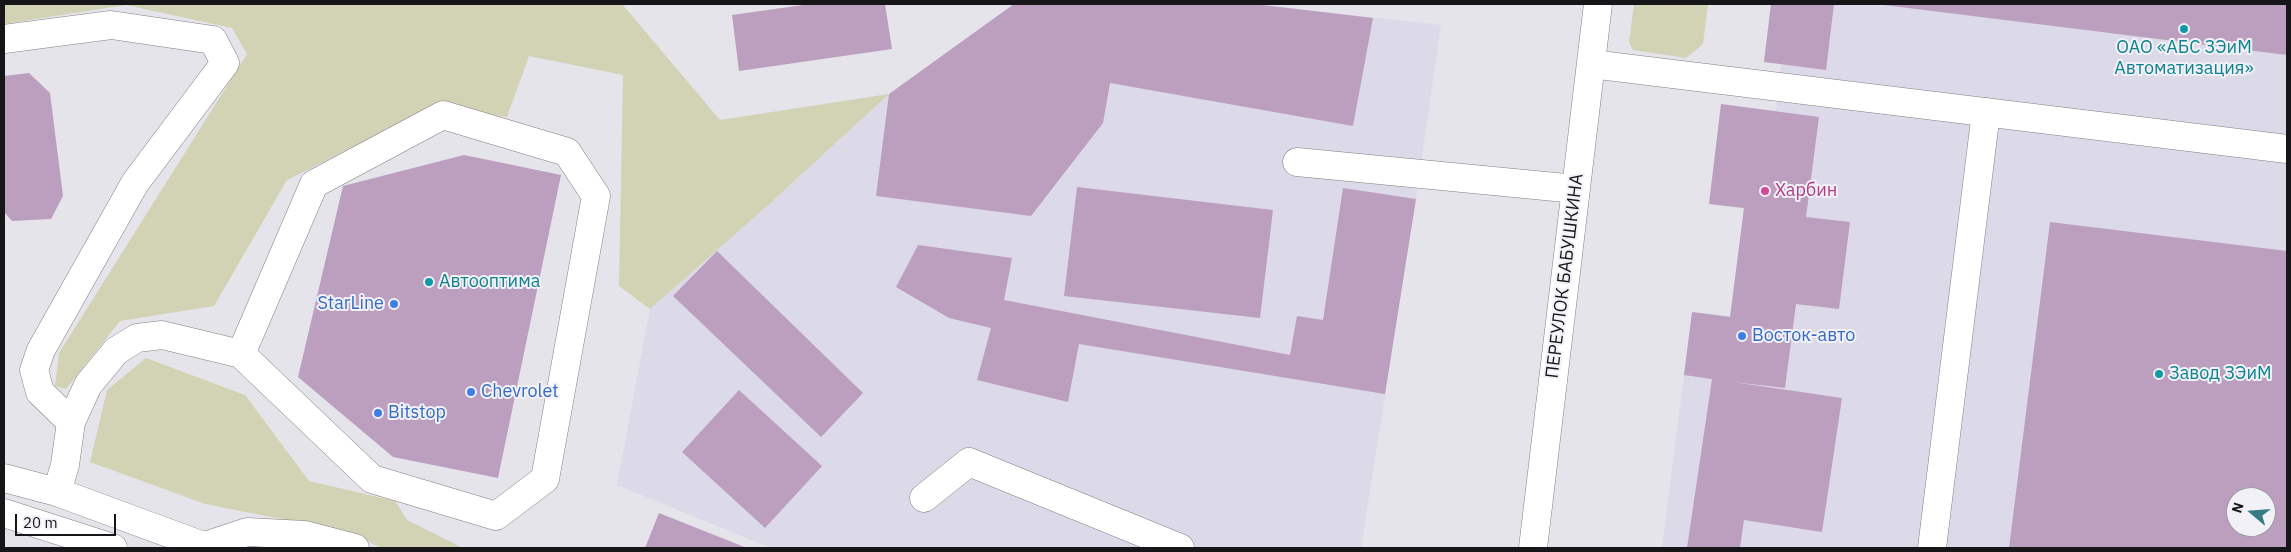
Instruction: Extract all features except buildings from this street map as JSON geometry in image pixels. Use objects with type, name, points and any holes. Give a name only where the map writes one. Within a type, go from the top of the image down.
[{"type":"main road","name":"ПЕРЕУЛОК БАБУШКИНА","points":[[1533,548],[1598,4]]},
{"type":"main road","points":[[4,39],[111,25],[213,40],[225,63],[135,183],[41,350],[34,370],[40,392],[71,422]]},
{"type":"main road","points":[[1591,64],[2287,149]]},
{"type":"main road","points":[[1932,548],[1986,112]]},
{"type":"main road","points":[[58,492],[65,465],[71,422],[88,386],[116,351],[137,338],[162,335],[241,354],[372,479],[496,516],[545,479],[596,196],[567,152],[443,115],[314,184],[241,354]]},
{"type":"main road","points":[[1297,162],[1576,189]]},
{"type":"main road","points":[[924,498],[969,462],[1180,548]]},
{"type":"main road","points":[[4,478],[58,492],[207,547],[247,532],[305,535],[355,548]]},
{"type":"main road","points":[[4,513],[113,548]]},
{"type":"shaded area","points":[[1014,4],[1254,4],[1441,25],[1416,199],[1361,548],[771,548],[617,485],[650,309],[766,207],[889,94]]},
{"type":"shaded area","points":[[1771,4],[2287,4],[2287,548],[1662,548],[1692,312],[1730,316],[1744,209],[1709,204],[1721,104],[1776,111],[1781,64],[1764,62]]},
{"type":"green space","points":[[4,4],[622,4],[720,120],[889,94],[766,207],[650,309],[619,286],[623,75],[529,56],[507,117],[433,107],[287,180],[214,306],[120,321],[66,389],[55,386],[59,353],[247,54],[232,28],[126,5],[4,24]]},
{"type":"green space","points":[[1634,4],[1708,4],[1703,44],[1686,58],[1633,50],[1629,42]]},
{"type":"green space","points":[[146,358],[245,395],[309,481],[395,501],[407,520],[463,548],[382,548],[347,532],[205,504],[90,462],[107,390]]},
{"type":"place","name":"ОАО «АБС ЗЭиМ Автоматизация»","points":[[2184,29]]},
{"type":"place","name":"Харбин","points":[[1765,191]]},
{"type":"place","name":"Автооптима","points":[[429,282]]},
{"type":"place","name":"StarLine","points":[[394,304]]},
{"type":"place","name":"Восток-авто","points":[[1742,336]]},
{"type":"place","name":"Завод ЗЭиМ","points":[[2159,374]]},
{"type":"place","name":"Chevrolet","points":[[471,392]]},
{"type":"place","name":"Bitstop","points":[[378,413]]}]
